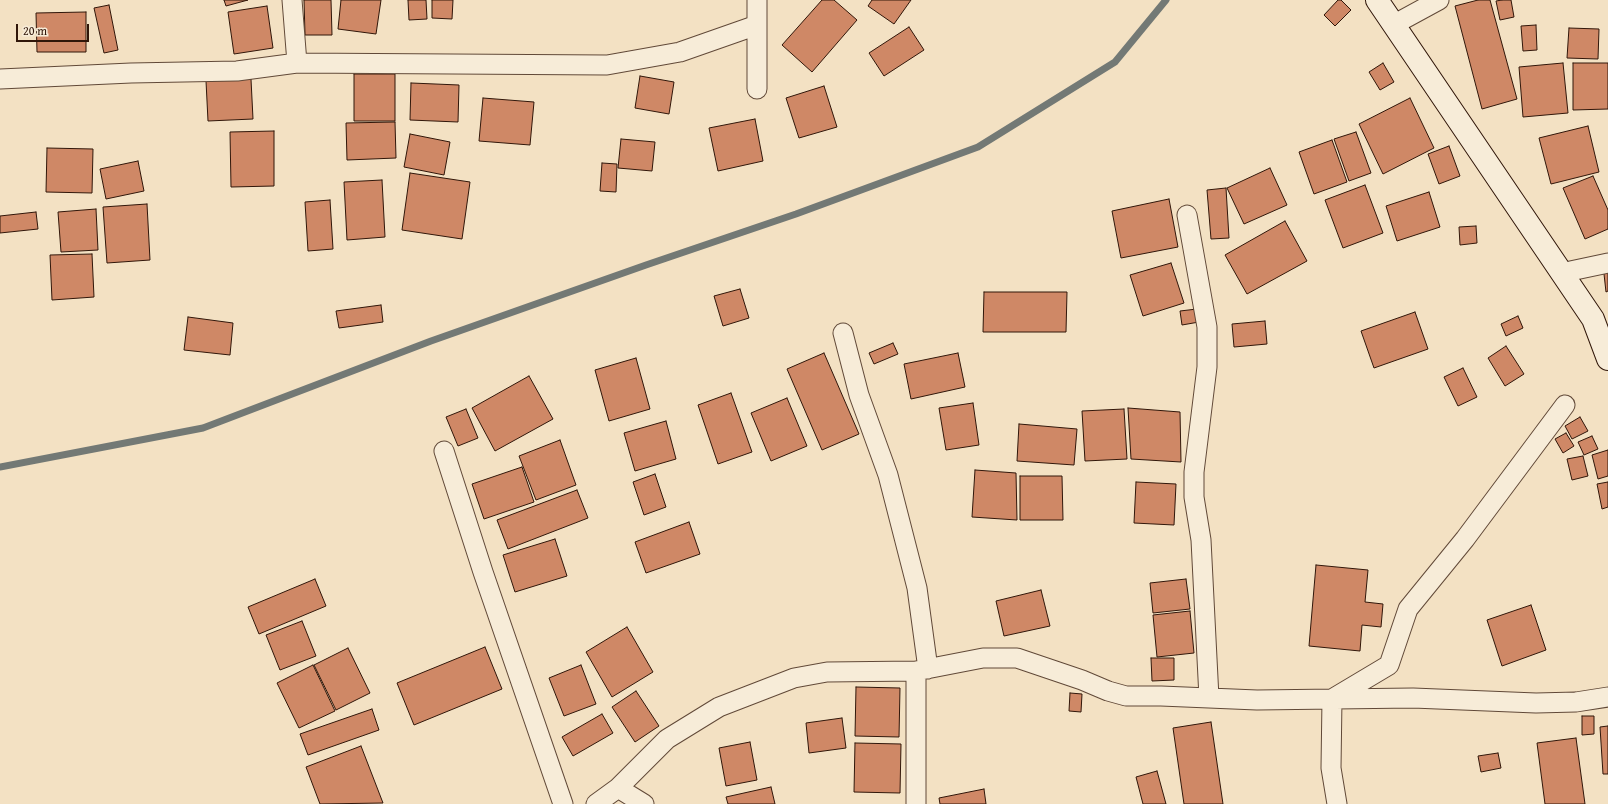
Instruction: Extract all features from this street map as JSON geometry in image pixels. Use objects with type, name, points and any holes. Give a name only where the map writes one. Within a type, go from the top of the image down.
[{"type":"street","points":[[292,0],[297,63]]},
{"type":"street","points":[[757,0],[757,88]]},
{"type":"street","points":[[1377,0],[1593,320],[1608,359]]},
{"type":"street","points":[[1393,25],[1439,0]]},
{"type":"street","points":[[0,80],[131,73],[237,71],[297,63],[607,65],[680,52],[758,25]]},
{"type":"street","points":[[1187,215],[1207,327],[1207,367],[1194,472],[1194,497],[1201,540],[1209,698]]},
{"type":"street","points":[[1561,273],[1608,263]]},
{"type":"street","points":[[843,333],[859,395],[888,475],[916,581],[922,670],[916,804]]},
{"type":"street","points":[[1332,699],[1389,665],[1408,609],[1465,539],[1565,405]]},
{"type":"street","points":[[444,451],[483,572],[563,804]]},
{"type":"street","points":[[596,804],[618,788],[667,739],[726,705],[794,678],[827,672],[922,670],[983,658],[1016,658],[1126,696],[1257,700],[1413,698],[1536,703],[1576,702],[1608,697]]},
{"type":"street","points":[[1332,699],[1331,768],[1337,804]]},
{"type":"street","points":[[618,788],[644,804]]},
{"type":"building","points":[[224,0],[248,0],[226,6]]},
{"type":"building","points":[[304,0],[331,0],[332,35],[305,35]]},
{"type":"building","points":[[341,0],[381,0],[376,34],[338,29]]},
{"type":"building","points":[[408,0],[426,0],[427,19],[409,20]]},
{"type":"building","points":[[432,0],[453,0],[452,19],[432,18]]},
{"type":"building","points":[[822,0],[834,0],[857,20],[812,72],[782,45]]},
{"type":"building","points":[[872,0],[911,0],[894,24],[868,6]]},
{"type":"building","points":[[1338,0],[1341,0],[1351,10],[1335,26],[1324,15]]},
{"type":"building","points":[[1478,0],[1490,0],[1517,99],[1482,109],[1455,6]]},
{"type":"building","points":[[1511,0],[1514,17],[1500,20],[1496,1]]},
{"type":"building","points":[[109,5],[118,50],[104,53],[94,8]]},
{"type":"building","points":[[267,6],[273,48],[234,54],[228,12]]},
{"type":"building","points":[[86,12],[86,52],[37,52],[36,13]]},
{"type":"building","points":[[1536,25],[1537,50],[1523,51],[1521,26]]},
{"type":"building","points":[[909,27],[924,50],[884,76],[869,53]]},
{"type":"building","points":[[1569,28],[1599,29],[1598,59],[1567,58]]},
{"type":"building","points":[[1383,63],[1394,82],[1380,90],[1369,72]]},
{"type":"building","points":[[1563,63],[1568,113],[1523,117],[1519,67]]},
{"type":"building","points":[[1573,63],[1608,63],[1608,109],[1573,110]]},
{"type":"building","points":[[354,74],[395,74],[395,121],[354,121]]},
{"type":"building","points":[[640,76],[674,82],[669,114],[635,108]]},
{"type":"building","points":[[251,79],[253,119],[208,121],[206,81]]},
{"type":"building","points":[[411,83],[459,85],[458,122],[410,120]]},
{"type":"building","points":[[824,86],[837,127],[799,138],[786,98]]},
{"type":"building","points":[[483,98],[534,102],[530,145],[479,141]]},
{"type":"building","points":[[1410,98],[1434,148],[1383,174],[1359,124]]},
{"type":"building","points":[[755,119],[763,161],[718,171],[709,128]]},
{"type":"building","points":[[395,122],[396,158],[347,160],[346,123]]},
{"type":"building","points":[[1588,126],[1599,172],[1551,184],[1539,138]]},
{"type":"building","points":[[274,131],[274,186],[231,187],[230,132]]},
{"type":"building","points":[[1356,132],[1371,173],[1349,181],[1334,139]]},
{"type":"building","points":[[410,134],[450,142],[444,175],[404,167]]},
{"type":"building","points":[[621,139],[655,142],[652,171],[618,168]]},
{"type":"building","points":[[1332,140],[1347,182],[1314,194],[1299,152]]},
{"type":"building","points":[[1449,146],[1460,176],[1439,184],[1428,154]]},
{"type":"building","points":[[47,148],[93,149],[92,193],[46,192]]},
{"type":"building","points":[[138,161],[144,191],[106,199],[100,169]]},
{"type":"building","points":[[602,163],[617,164],[616,192],[600,191]]},
{"type":"building","points":[[1270,168],[1287,205],[1244,224],[1227,188]]},
{"type":"building","points":[[410,173],[470,182],[462,239],[402,230]]},
{"type":"building","points":[[1593,176],[1608,210],[1608,229],[1585,239],[1563,188]]},
{"type":"building","points":[[382,180],[385,237],[347,240],[344,182]]},
{"type":"building","points":[[1365,185],[1383,233],[1343,248],[1325,200]]},
{"type":"building","points":[[1226,188],[1229,238],[1211,239],[1207,190]]},
{"type":"building","points":[[1429,192],[1440,227],[1397,241],[1386,206]]},
{"type":"building","points":[[1169,199],[1178,247],[1121,258],[1112,211]]},
{"type":"building","points":[[330,200],[333,249],[308,251],[305,202]]},
{"type":"building","points":[[147,204],[150,260],[107,263],[103,207]]},
{"type":"building","points":[[96,209],[98,250],[61,252],[58,212]]},
{"type":"building","points":[[36,212],[38,229],[0,233],[0,216]]},
{"type":"building","points":[[1285,221],[1307,261],[1247,294],[1225,255]]},
{"type":"building","points":[[1476,226],[1477,243],[1460,245],[1459,227]]},
{"type":"building","points":[[92,254],[94,297],[52,300],[50,255]]},
{"type":"building","points":[[1171,263],[1184,303],[1143,316],[1130,275]]},
{"type":"building","points":[[1603,265],[1608,265],[1608,291],[1606,292]]},
{"type":"building","points":[[740,289],[749,318],[723,326],[714,296]]},
{"type":"building","points":[[984,292],[1067,292],[1066,332],[983,332]]},
{"type":"building","points":[[381,305],[383,322],[339,328],[336,311]]},
{"type":"building","points":[[1197,309],[1199,322],[1182,325],[1180,311]]},
{"type":"building","points":[[1415,312],[1428,349],[1374,368],[1361,331]]},
{"type":"building","points":[[1518,316],[1523,328],[1506,336],[1501,324]]},
{"type":"building","points":[[188,317],[233,323],[230,355],[184,350]]},
{"type":"building","points":[[1265,321],[1267,344],[1234,347],[1232,324]]},
{"type":"building","points":[[893,343],[898,354],[874,364],[869,353]]},
{"type":"building","points":[[1506,346],[1524,374],[1505,386],[1488,358]]},
{"type":"building","points":[[824,353],[859,434],[822,450],[787,369]]},
{"type":"building","points":[[958,353],[965,387],[911,399],[904,364]]},
{"type":"building","points":[[636,358],[650,409],[609,421],[595,370]]},
{"type":"building","points":[[1463,368],[1477,397],[1458,406],[1444,377]]},
{"type":"building","points":[[529,376],[553,419],[495,451],[472,408]]},
{"type":"building","points":[[731,393],[752,452],[718,464],[698,405]]},
{"type":"building","points":[[787,398],[807,446],[771,461],[751,413]]},
{"type":"building","points":[[973,403],[979,445],[946,450],[939,408]]},
{"type":"building","points":[[1128,408],[1180,412],[1181,462],[1131,459]]},
{"type":"building","points":[[466,409],[478,438],[458,446],[446,417]]},
{"type":"building","points":[[1124,409],[1127,459],[1085,461],[1082,411]]},
{"type":"building","points":[[1580,417],[1588,431],[1572,439],[1565,426]]},
{"type":"building","points":[[666,421],[676,459],[635,471],[624,433]]},
{"type":"building","points":[[1019,424],[1077,429],[1074,465],[1017,461]]},
{"type":"building","points":[[1566,433],[1574,446],[1563,453],[1555,439]]},
{"type":"building","points":[[1592,436],[1598,449],[1584,455],[1578,442]]},
{"type":"building","points":[[560,440],[576,485],[536,500],[519,456]]},
{"type":"building","points":[[1608,450],[1608,476],[1598,479],[1592,455]]},
{"type":"building","points":[[1583,456],[1588,476],[1572,480],[1567,459]]},
{"type":"building","points":[[522,467],[534,502],[484,519],[472,484]]},
{"type":"building","points":[[975,470],[1016,473],[1017,520],[972,517]]},
{"type":"building","points":[[655,474],[666,507],[644,515],[633,482]]},
{"type":"building","points":[[1020,476],[1062,476],[1063,520],[1020,520]]},
{"type":"building","points":[[1136,482],[1176,484],[1174,525],[1134,523]]},
{"type":"building","points":[[1608,482],[1608,507],[1602,509],[1597,484]]},
{"type":"building","points":[[577,490],[588,518],[508,549],[497,520]]},
{"type":"building","points":[[689,522],[700,554],[646,573],[635,542]]},
{"type":"building","points":[[555,539],[567,576],[515,592],[503,555]]},
{"type":"building","points":[[1316,565],[1368,570],[1365,602],[1383,604],[1381,627],[1362,625],[1360,651],[1309,646]]},
{"type":"building","points":[[315,579],[326,606],[259,634],[248,607]]},
{"type":"building","points":[[1186,579],[1190,609],[1153,613],[1150,583]]},
{"type":"building","points":[[1041,590],[1050,626],[1004,636],[996,601]]},
{"type":"building","points":[[1531,605],[1546,650],[1502,666],[1487,620]]},
{"type":"building","points":[[1190,611],[1194,653],[1157,657],[1153,615]]},
{"type":"building","points":[[302,621],[316,656],[280,670],[266,635]]},
{"type":"building","points":[[627,627],[653,672],[612,697],[586,652]]},
{"type":"building","points":[[485,647],[502,689],[414,725],[397,683]]},
{"type":"building","points":[[348,648],[370,693],[336,710],[314,665]]},
{"type":"building","points":[[1151,658],[1174,658],[1174,680],[1152,681]]},
{"type":"building","points":[[313,665],[335,711],[299,728],[277,683]]},
{"type":"building","points":[[581,665],[596,704],[564,716],[549,678]]},
{"type":"building","points":[[856,687],[900,688],[899,737],[855,736]]},
{"type":"building","points":[[636,691],[659,726],[635,742],[612,707]]},
{"type":"building","points":[[1070,693],[1082,694],[1081,712],[1069,711]]},
{"type":"building","points":[[372,709],[379,730],[308,755],[300,734]]},
{"type":"building","points":[[602,714],[613,733],[573,756],[562,737]]},
{"type":"building","points":[[1582,716],[1594,716],[1594,734],[1582,735]]},
{"type":"building","points":[[842,718],[846,748],[809,753],[806,723]]},
{"type":"building","points":[[1211,722],[1223,804],[1184,804],[1173,728]]},
{"type":"building","points":[[1608,726],[1608,774],[1603,774],[1600,727]]},
{"type":"building","points":[[1576,738],[1585,804],[1545,804],[1537,743]]},
{"type":"building","points":[[750,742],[757,780],[726,786],[719,748]]},
{"type":"building","points":[[855,743],[901,744],[900,793],[854,792]]},
{"type":"building","points":[[361,746],[383,803],[320,804],[306,767]]},
{"type":"building","points":[[1498,753],[1501,768],[1481,772],[1478,756]]},
{"type":"building","points":[[1157,771],[1166,804],[1143,804],[1136,777]]},
{"type":"building","points":[[771,787],[775,804],[728,804],[726,797]]},
{"type":"building","points":[[984,789],[986,804],[940,804],[939,798]]},
{"type":"waterway","points":[[0,467],[203,428],[431,341],[796,214],[978,147],[1115,62],[1166,0]]}]
